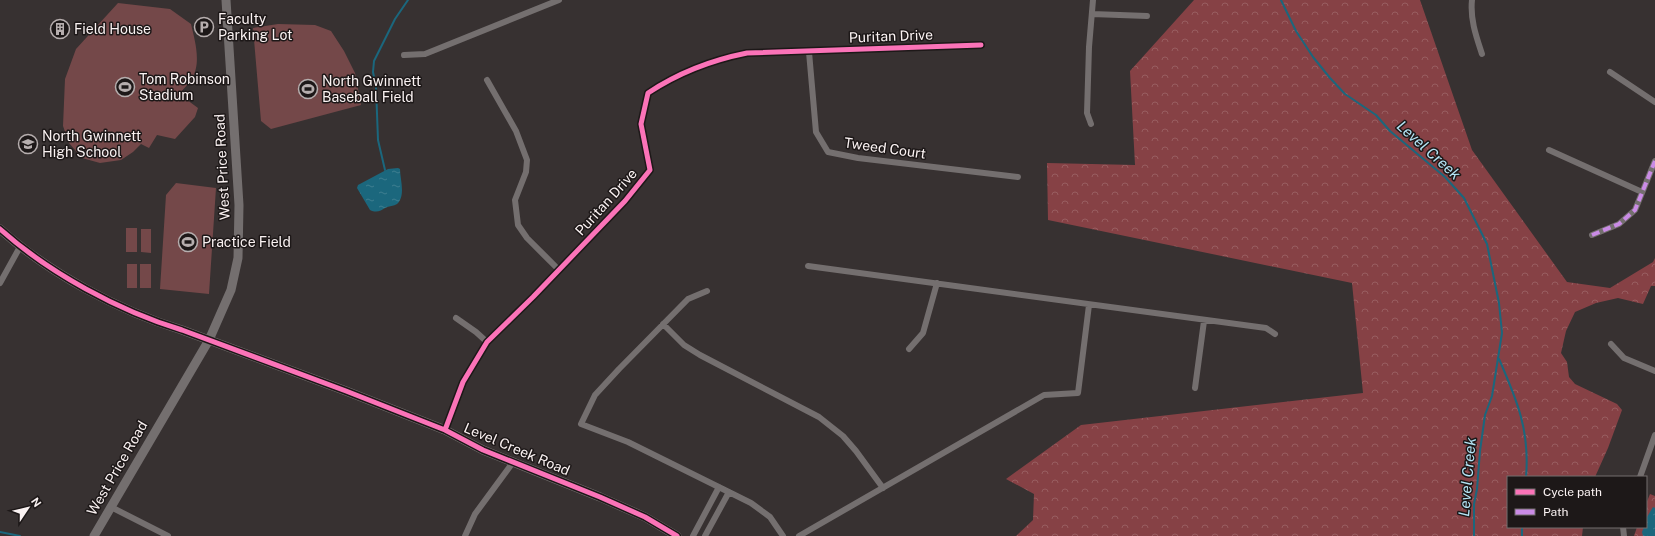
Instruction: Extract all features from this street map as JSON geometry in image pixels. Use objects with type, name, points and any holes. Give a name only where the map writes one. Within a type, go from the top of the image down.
[{"type":"street","name":"West Price Road","points":[[94,536],[209,340],[230,290],[238,258],[239,206],[226,0]]},
{"type":"street","points":[[540,0],[543,7]]},
{"type":"street","points":[[404,55],[425,54],[559,0]]},
{"type":"street","points":[[1091,124],[1087,113],[1093,0]]},
{"type":"street","points":[[1472,0],[1471,11],[1474,30],[1482,54]]},
{"type":"street","points":[[1092,14],[1147,16]]},
{"type":"street","name":"Puritan Drive","points":[[445,430],[463,382],[487,342],[560,270],[625,201],[650,170],[641,124],[648,93],[667,80],[722,58],[747,53],[982,45]]},
{"type":"street","name":"Tweed Court","points":[[809,52],[816,132],[828,152],[858,158],[1018,177]]},
{"type":"street","points":[[1610,72],[1655,102]]},
{"type":"street","points":[[488,80],[516,131],[527,160],[526,172],[515,200],[518,225],[527,238],[560,270]]},
{"type":"street","points":[[1548,150],[1642,192]]},
{"type":"street","points":[[1592,235],[1619,224],[1635,210],[1655,161]]},
{"type":"street","name":"Level Creek Road","points":[[0,229],[42,261],[87,290],[120,307],[161,324],[209,340],[346,391],[445,430],[483,450],[514,461],[632,511],[677,536]]},
{"type":"street","points":[[0,283],[21,245]]},
{"type":"street","points":[[808,266],[1204,321],[1266,328],[1275,334]]},
{"type":"street","points":[[909,349],[923,333],[937,283]]},
{"type":"street","points":[[706,290],[688,299],[595,395],[581,424],[628,442],[751,503],[770,517],[783,536]]},
{"type":"street","points":[[799,536],[1044,395],[1078,393],[1089,304]]},
{"type":"street","points":[[456,318],[487,342]]},
{"type":"street","points":[[1195,388],[1204,321]]},
{"type":"street","points":[[663,324],[684,345],[700,355],[820,417],[842,436],[856,451],[883,488]]},
{"type":"street","points":[[1611,344],[1624,358],[1655,370]]},
{"type":"street","points":[[1640,476],[1655,435]]},
{"type":"street","points":[[465,536],[476,514],[514,461]]},
{"type":"street","points":[[693,536],[719,487]]},
{"type":"street","points":[[704,536],[729,492]]},
{"type":"street","points":[[111,507],[168,536]]},
{"type":"green space","points":[[1194,0],[1420,0],[1472,150],[1567,282],[1610,288],[1653,262],[1655,258],[1655,286],[1651,286],[1643,304],[1618,298],[1596,303],[1575,312],[1566,331],[1561,353],[1567,362],[1569,377],[1575,384],[1617,404],[1622,410],[1595,476],[1507,476],[1507,528],[1583,528],[1582,536],[1016,536],[1033,520],[1034,494],[1006,479],[1081,425],[1363,393],[1352,283],[1048,220],[1047,163],[1135,165],[1130,71]]},
{"type":"green space","points":[[1650,494],[1655,496],[1655,536],[1634,536],[1637,528],[1647,528],[1647,502]]},
{"type":"shaded area","name":"Tom Robinson Stadium","points":[[118,3],[170,9],[191,24],[197,52],[196,67],[191,80],[179,94],[198,108],[195,117],[175,139],[157,135],[149,148],[141,144],[133,152],[121,160],[100,163],[82,158],[69,143],[63,126],[65,79],[76,49]]},
{"type":"shaded area","name":"North Gwinnett Baseball Field","points":[[278,24],[315,25],[331,31],[344,51],[355,73],[361,105],[271,129],[261,121],[253,28]]},
{"type":"shaded area","name":"Practice Field","points":[[176,183],[216,188],[209,294],[160,289],[166,195]]},
{"type":"shaded area","points":[[126,228],[137,228],[137,252],[126,252]]},
{"type":"shaded area","points":[[141,229],[151,229],[151,253],[141,252]]},
{"type":"shaded area","points":[[127,264],[137,264],[137,288],[127,288]]},
{"type":"shaded area","points":[[140,264],[151,264],[151,288],[140,288]]},
{"type":"water","points":[[388,169],[400,169],[402,187],[400,201],[396,205],[387,207],[380,211],[370,210],[357,188],[358,185]]},
{"type":"water","points":[[1653,507],[1655,508],[1655,536],[1643,536],[1642,532],[1644,528],[1647,528],[1647,517]]},
{"type":"waterway","points":[[385,170],[378,140],[376,87],[373,72],[374,61],[395,19],[408,0]]},
{"type":"waterway","name":"Level Creek","points":[[1281,0],[1296,31],[1313,57],[1330,78],[1345,94],[1376,115],[1390,131],[1445,177],[1464,198],[1487,244],[1499,303],[1502,333],[1492,396],[1485,415],[1480,451],[1477,489],[1474,504],[1474,536]]},
{"type":"waterway","points":[[1499,359],[1517,402],[1521,416],[1526,445],[1526,476]]},
{"type":"waterway","points":[[1522,528],[1522,536]]},
{"type":"waterway","points":[[0,532],[20,536]]},
{"type":"marked path","points":[[1592,235],[1619,224],[1635,210],[1655,161]]},
{"type":"cycle path","points":[[445,430],[463,382],[487,342],[533,297],[625,201],[650,170],[641,124],[648,93],[683,73],[708,63],[747,53],[981,45]]},
{"type":"cycle path","points":[[0,229],[40,261],[86,289],[134,312],[346,391],[445,430],[483,450],[600,497],[645,517],[677,536]]},
{"type":"place","name":"Faculty Parking Lot","points":[[204,27]]},
{"type":"place","name":"Field House","points":[[60,29]]},
{"type":"place","name":"Tom Robinson Stadium","points":[[125,87]]},
{"type":"place","name":"North Gwinnett Baseball Field","points":[[308,89]]},
{"type":"place","name":"North Gwinnett High School","points":[[28,144]]},
{"type":"place","name":"Practice Field","points":[[188,242]]}]
